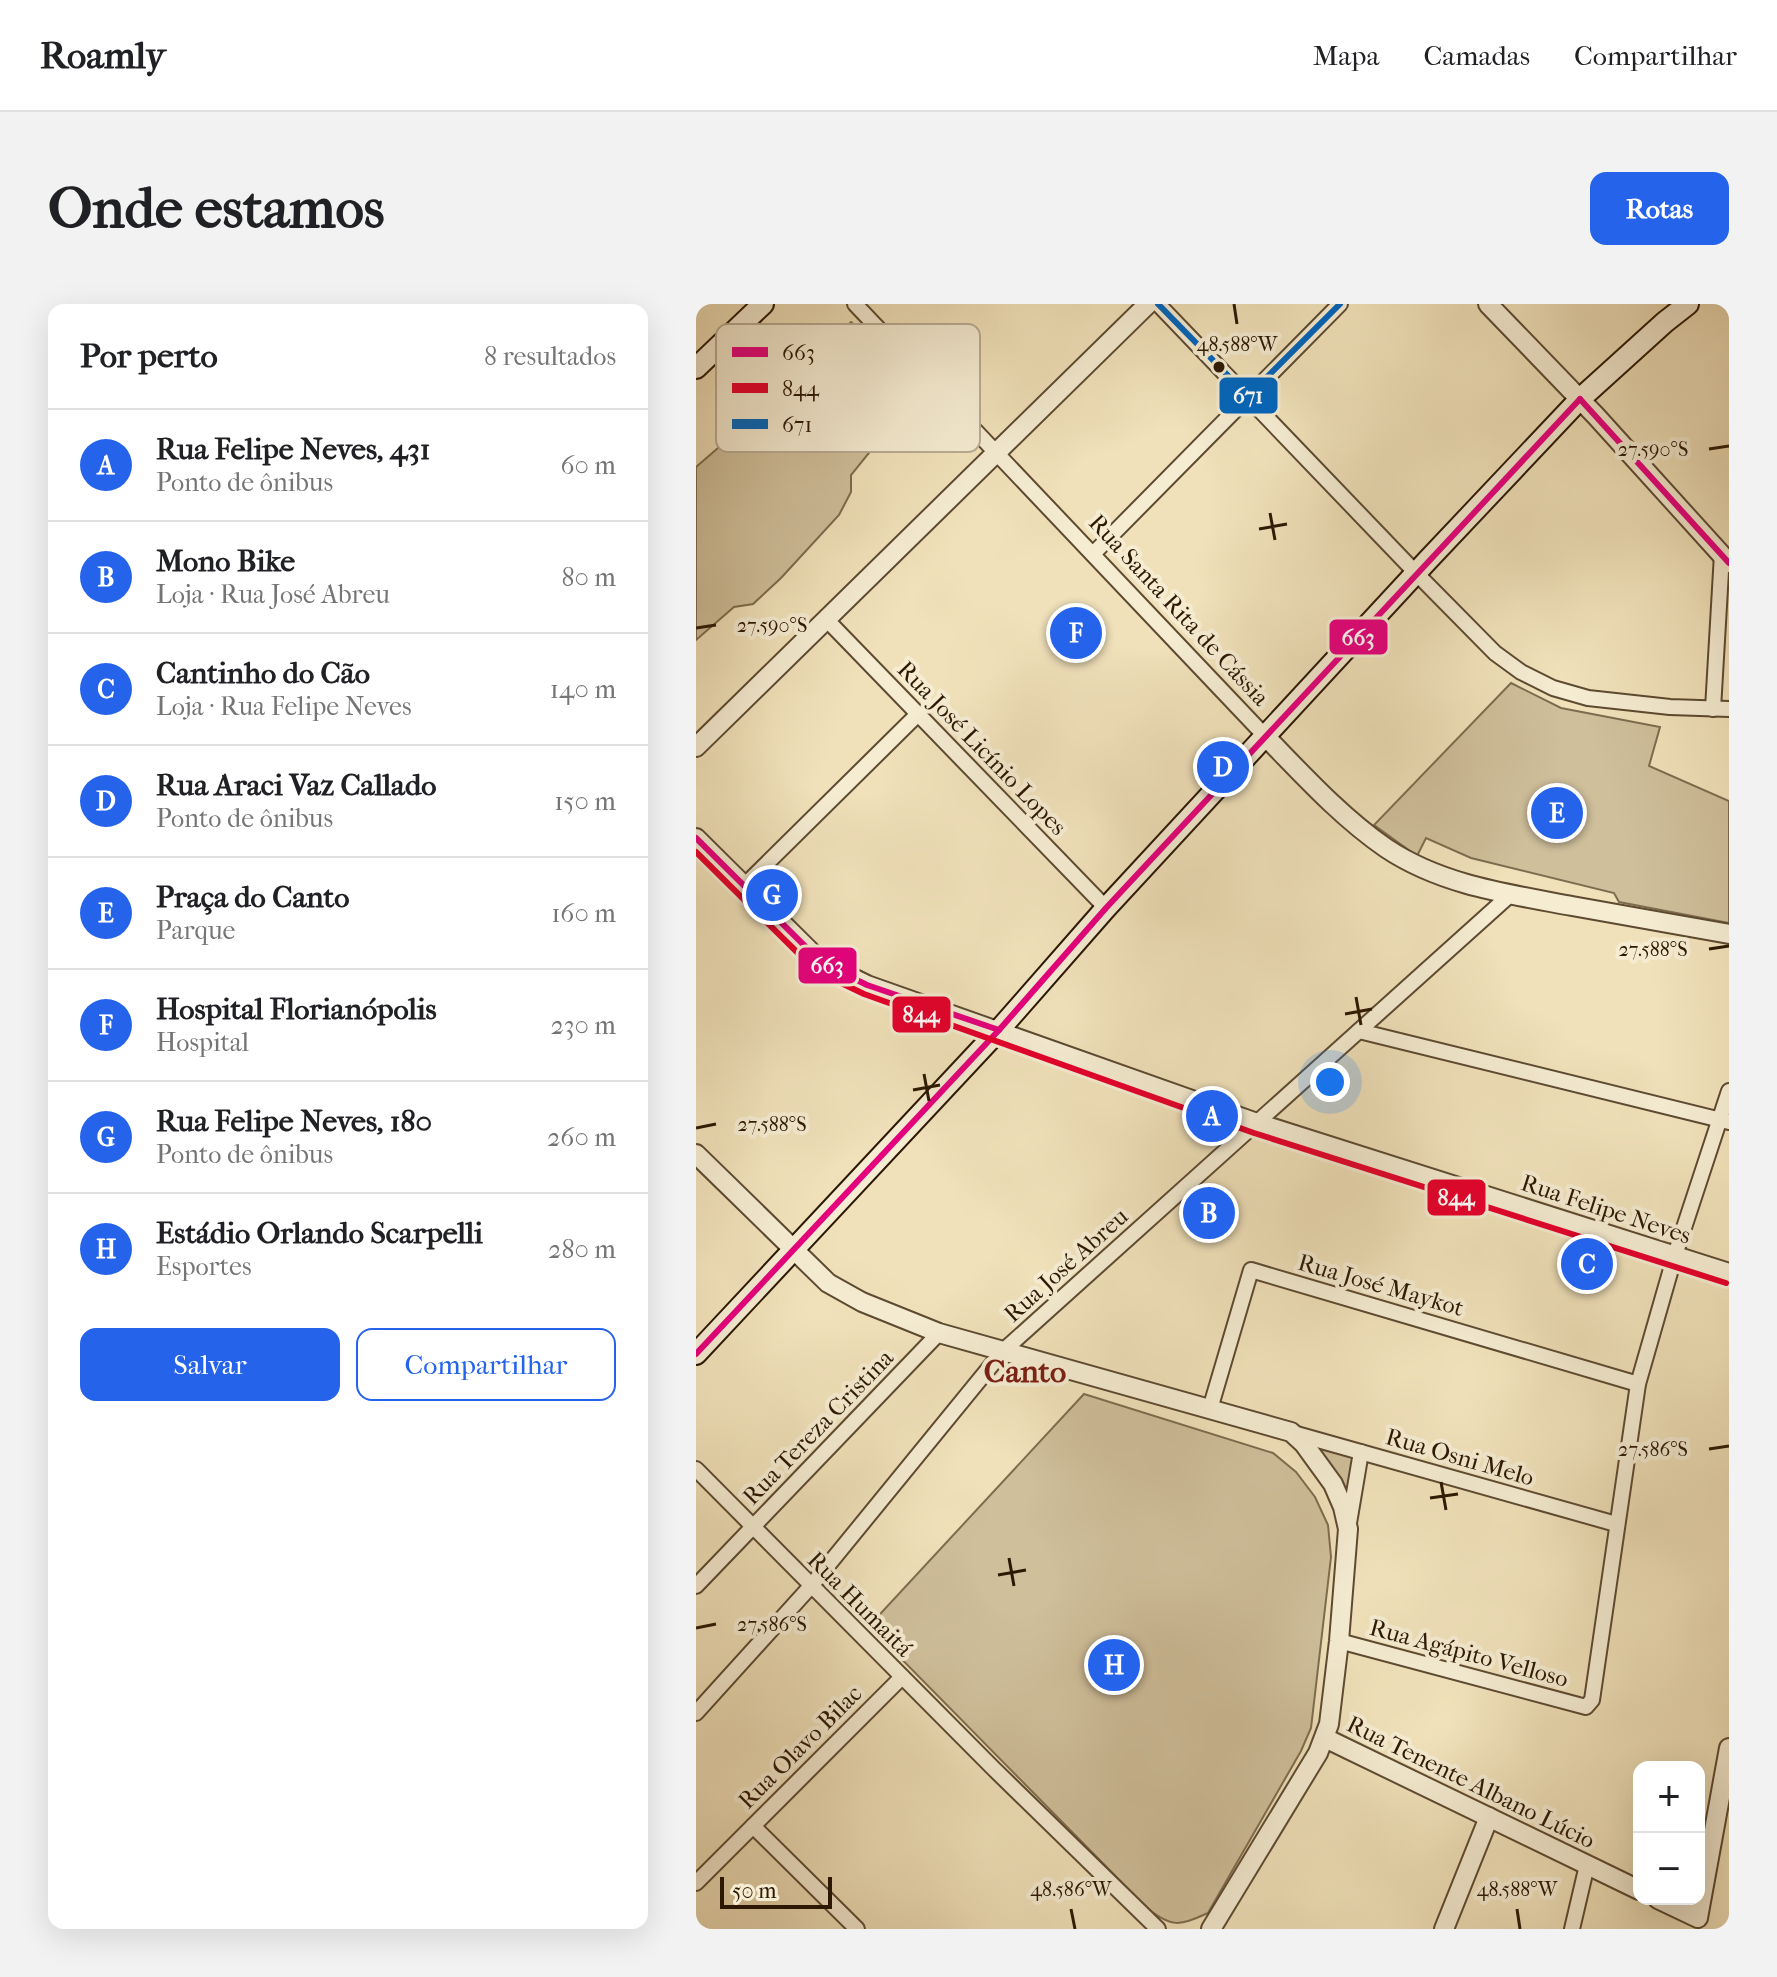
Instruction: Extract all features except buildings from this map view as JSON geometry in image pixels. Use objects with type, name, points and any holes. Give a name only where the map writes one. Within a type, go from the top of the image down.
[{"type":"main road","points":[[742,324],[763,304]]},
{"type":"main road","points":[[696,1354],[1580,399],[1688,304]]},
{"type":"main road","points":[[696,368],[716,349]]},
{"type":"street","name":"Rua Santa Rita de Cássia","points":[[855,304],[874,324]]},
{"type":"street","points":[[696,747],[1148,304]]},
{"type":"street","points":[[1158,304],[1416,573],[1495,653],[1521,672],[1553,688],[1588,698],[1729,709]]},
{"type":"street","points":[[1093,554],[1340,304]]},
{"type":"street","points":[[1488,304],[1580,399],[1725,559],[1713,709]]},
{"type":"street","name":"Rua Santa Rita de Cássia","points":[[980,434],[1265,736],[1327,799],[1387,849],[1444,877],[1511,894],[1729,934]]},
{"type":"street","name":"Rua José Licínio Lopes","points":[[826,619],[1106,908]]},
{"type":"street","points":[[744,886],[918,714]]},
{"type":"street","name":"Rua Felipe Neves","points":[[696,838],[822,963],[842,975],[1257,1123],[1729,1273]]},
{"type":"street","name":"Rua José Abreu","points":[[696,1713],[811,1586],[1003,1351],[1511,894]]},
{"type":"street","points":[[1359,1031],[1724,1121]]},
{"type":"street","points":[[1616,1524],[1638,1384],[1675,1255],[1724,1121],[1729,1091]]},
{"type":"street","points":[[696,1154],[828,1283],[845,1294],[939,1333],[1291,1432],[1304,1444],[1333,1484],[1348,1529]]},
{"type":"street","name":"Rua José Maykot","points":[[1210,1409],[1251,1270],[1638,1384]]},
{"type":"street","name":"Rua Tereza Cristina","points":[[696,1586],[939,1333]]},
{"type":"street","name":"Rua Osni Melo","points":[[1291,1432],[1616,1524]]},
{"type":"street","points":[[1211,1929],[1325,1738],[1339,1641],[1348,1529],[1361,1452]]},
{"type":"street","name":"Rua Humaitá","points":[[696,1469],[1158,1929]]},
{"type":"street","name":"Rua Agápito Velloso","points":[[1339,1641],[1586,1707],[1592,1700],[1616,1524]]},
{"type":"street","name":"Rua Olavo Bilac","points":[[696,1883],[902,1677]]},
{"type":"street","name":"Rua Tenente Albano Lúcio","points":[[1325,1738],[1633,1887]]},
{"type":"street","points":[[1667,1905],[1697,1924],[1729,1748]]},
{"type":"street","points":[[1444,1929],[1489,1817]]},
{"type":"street","points":[[753,1826],[857,1929]]},
{"type":"street","points":[[1572,1929],[1587,1865]]},
{"type":"shaded area","points":[[716,450],[870,452],[851,475],[851,492],[839,515],[781,578],[753,604],[734,607],[696,640],[696,467]]},
{"type":"shaded area","points":[[1511,683],[1561,708],[1660,727],[1649,766],[1729,801],[1729,923],[1619,902],[1614,893],[1471,858],[1426,838],[1417,856],[1374,825]]},
{"type":"shaded area","points":[[1084,1394],[1273,1453],[1296,1472],[1315,1497],[1328,1525],[1331,1557],[1311,1728],[1301,1751],[1208,1913],[1190,1921],[1170,1922],[1147,1908],[869,1626]]},
{"type":"shaded area","points":[[1309,1442],[1354,1456],[1348,1494]]},
{"type":"transit line","name":"671","points":[[1158,304],[1248,396],[1340,304]]},
{"type":"transit line","name":"663","points":[[1580,399],[1729,563]]},
{"type":"transit line","name":"663","points":[[696,1354],[1580,399]]},
{"type":"transit line","name":"663","points":[[696,838],[822,963],[867,985],[999,1030]]},
{"type":"transit line","name":"844","points":[[696,852],[816,971],[864,994],[1254,1133],[1726,1283]]},
{"type":"place","name":"Hospital Florianópolis","points":[[1076,633]]},
{"type":"place","name":"Rua Araci Vaz Callado","points":[[1223,767]]},
{"type":"place","name":"Praça do Canto","points":[[1557,813]]},
{"type":"place","name":"Rua Felipe Neves, 180","points":[[772,895]]},
{"type":"place","name":"Rua Felipe Neves, 431","points":[[1212,1116]]},
{"type":"place","name":"Mono Bike","points":[[1209,1213]]},
{"type":"place","name":"Cantinho do Cão","points":[[1587,1264]]},
{"type":"place","name":"Estádio Orlando Scarpelli","points":[[1114,1665]]},
{"type":"district","name":"Canto","points":[[1025,1371]]}]
